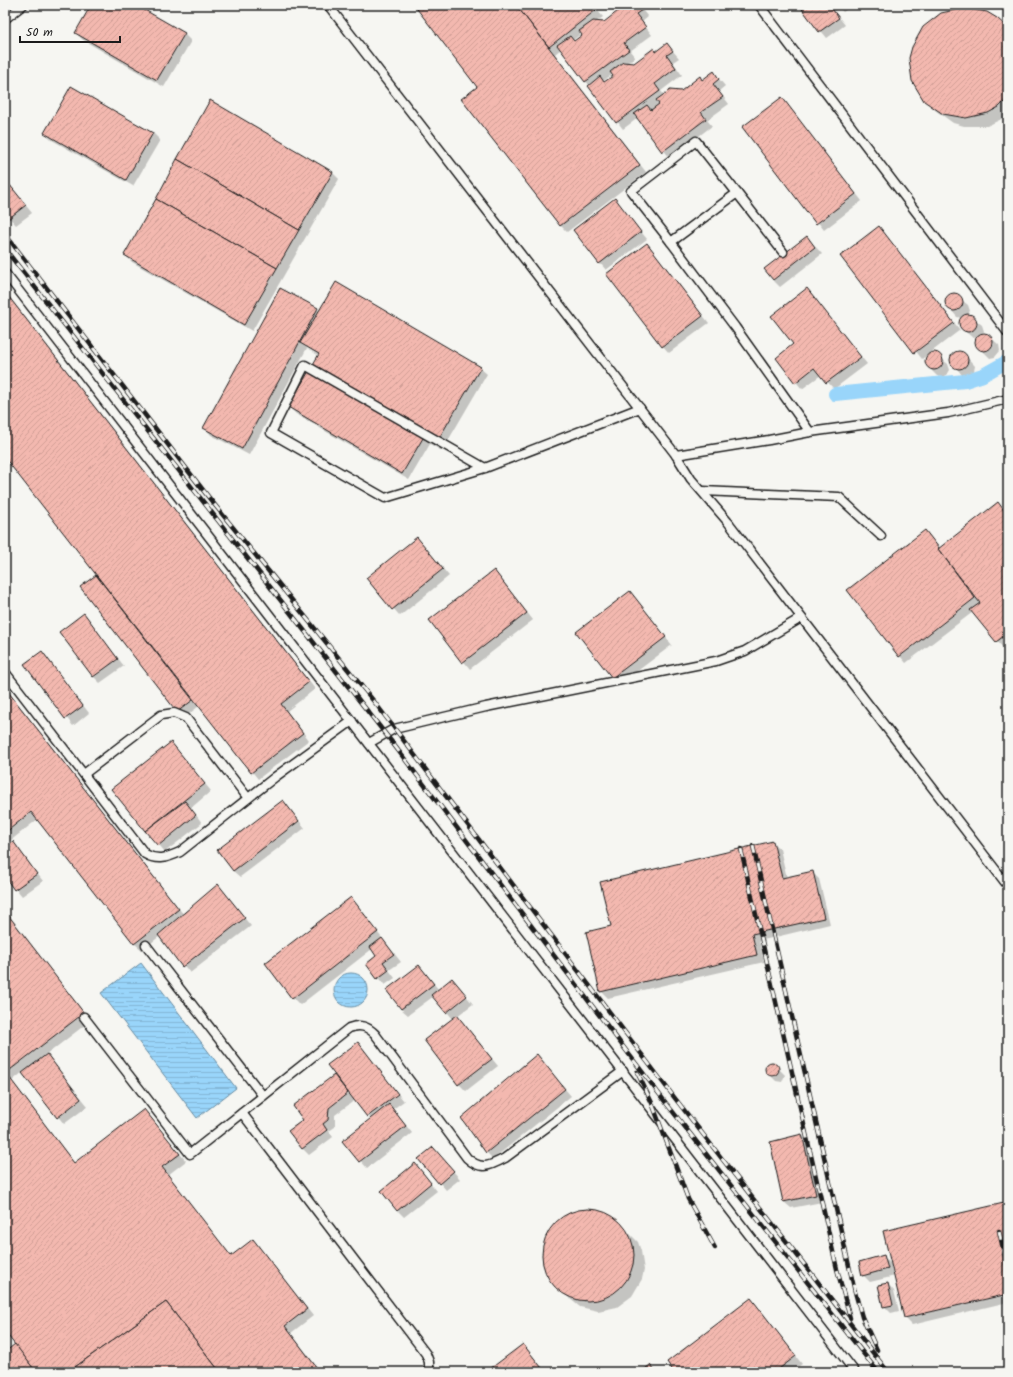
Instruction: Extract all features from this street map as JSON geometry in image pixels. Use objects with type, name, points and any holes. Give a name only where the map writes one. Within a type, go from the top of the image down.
[{"type":"lane","points":[[5,19],[24,5]]},
{"type":"lane","points":[[328,5],[676,455],[691,479],[703,491],[1008,886]]},
{"type":"lane","points":[[759,5],[1007,328]]},
{"type":"lane","points":[[783,252],[696,140],[631,191],[735,327],[810,432]]},
{"type":"lane","points":[[671,242],[738,193]]},
{"type":"lane","points":[[5,273],[855,1372]]},
{"type":"lane","points":[[485,468],[305,365],[271,433],[385,498],[485,468],[640,408]]},
{"type":"lane","points":[[676,455],[810,432],[948,413],[1008,399]]},
{"type":"lane","points":[[703,491],[840,497],[881,536]]},
{"type":"lane","points":[[369,743],[394,729],[486,707],[716,661],[745,650],[801,618]]},
{"type":"lane","points":[[5,672],[144,854],[152,858],[162,859],[180,852],[248,798],[352,721]]},
{"type":"lane","points":[[84,774],[160,715],[174,713],[186,718],[248,798]]},
{"type":"lane","points":[[146,945],[263,1096]]},
{"type":"lane","points":[[84,1017],[190,1154],[349,1028],[363,1026],[375,1034],[467,1158],[474,1164],[484,1166],[505,1158],[622,1071]]},
{"type":"lane","points":[[242,1113],[426,1354],[429,1362],[429,1372]]},
{"type":"water","points":[[141,963],[236,1088],[197,1118],[101,993]]},
{"type":"water","points":[[348,973],[354,973],[358,974],[365,980],[368,990],[367,997],[361,1004],[354,1007],[348,1007],[344,1006],[337,1000],[334,993],[334,987],[335,983],[341,976]]},
{"type":"building","points":[[91,5],[136,5],[185,33],[157,80],[75,33]]},
{"type":"building","points":[[414,5],[516,5],[640,165],[560,226],[461,99],[477,87]]},
{"type":"building","points":[[516,5],[593,5],[596,10],[549,47]]},
{"type":"building","points":[[633,5],[638,5],[642,10],[636,14],[646,27],[624,43],[629,50],[585,82],[557,45],[570,36],[574,41],[582,35],[579,31],[593,21],[604,22],[623,7],[625,11]]},
{"type":"building","points":[[804,5],[829,5],[839,18],[819,32],[802,9],[806,7]]},
{"type":"building","points":[[964,8],[987,12],[997,18],[1008,28],[1008,98],[999,107],[988,113],[966,118],[943,114],[924,101],[912,81],[909,58],[912,47],[923,27],[941,13]]},
{"type":"building","points":[[667,43],[673,51],[667,55],[676,68],[655,84],[660,91],[616,123],[588,86],[600,76],[604,82],[613,76],[610,72],[623,62],[634,63],[654,48],[655,52]]},
{"type":"building","points":[[714,71],[719,79],[713,84],[723,97],[701,112],[706,119],[662,152],[634,114],[647,105],[651,110],[659,104],[656,100],[670,90],[681,91],[700,76],[702,80]]},
{"type":"building","points":[[71,86],[153,133],[126,180],[44,133]]},
{"type":"building","points":[[782,97],[856,194],[816,224],[742,127]]},
{"type":"building","points":[[210,100],[333,172],[299,230],[177,159]]},
{"type":"building","points":[[177,159],[299,230],[277,268],[156,199]]},
{"type":"building","points":[[5,179],[26,205],[8,219],[5,215]]},
{"type":"building","points":[[615,198],[641,232],[599,264],[573,230]]},
{"type":"building","points":[[156,199],[277,268],[244,325],[124,255]]},
{"type":"building","points":[[879,226],[954,323],[914,353],[840,256]]},
{"type":"building","points":[[807,236],[815,247],[773,280],[764,269]]},
{"type":"building","points":[[647,243],[703,316],[662,347],[606,274]]},
{"type":"building","points":[[336,282],[481,367],[435,445],[423,438],[402,474],[288,407],[319,354],[300,343]]},
{"type":"building","points":[[280,288],[318,308],[242,449],[203,428]]},
{"type":"building","points":[[807,288],[861,357],[826,383],[814,368],[795,383],[776,358],[793,344],[771,316]]},
{"type":"building","points":[[5,292],[309,682],[281,704],[303,733],[251,773],[5,458]]},
{"type":"building","points":[[950,293],[958,293],[963,298],[961,309],[958,311],[950,311],[945,306],[945,298]]},
{"type":"building","points":[[964,314],[972,314],[977,319],[975,330],[972,332],[964,332],[959,327],[959,319]]},
{"type":"building","points":[[980,333],[988,333],[993,338],[991,349],[988,351],[980,351],[975,346],[975,338]]},
{"type":"building","points":[[955,351],[963,351],[968,356],[966,367],[963,369],[955,369],[950,364],[950,356]]},
{"type":"building","points":[[930,352],[938,352],[943,357],[941,368],[938,370],[930,370],[925,365],[925,357]]},
{"type":"building","points":[[998,502],[1008,516],[1008,633],[996,642],[970,610],[980,603],[938,549]]},
{"type":"building","points":[[925,530],[975,598],[899,657],[847,590]]},
{"type":"building","points":[[417,537],[443,569],[392,610],[366,578]]},
{"type":"building","points":[[494,570],[527,613],[462,663],[429,620]]},
{"type":"building","points":[[96,575],[193,700],[177,712],[80,587]]},
{"type":"building","points":[[630,591],[666,637],[612,678],[576,632]]},
{"type":"building","points":[[84,613],[118,659],[93,677],[59,632]]},
{"type":"building","points":[[42,651],[83,706],[65,719],[24,664]]},
{"type":"building","points":[[5,688],[179,909],[134,944],[31,812],[5,833]]},
{"type":"building","points":[[171,742],[205,784],[145,831],[111,789]]},
{"type":"building","points":[[283,800],[299,821],[233,871],[217,850]]},
{"type":"building","points":[[185,801],[196,815],[158,846],[145,831]]},
{"type":"building","points":[[13,841],[37,874],[14,890],[5,877],[5,847]]},
{"type":"building","points":[[773,841],[782,878],[813,871],[824,918],[752,934],[757,955],[600,992],[586,932],[611,926],[600,882]]},
{"type":"building","points":[[218,884],[245,918],[182,967],[158,935]]},
{"type":"building","points":[[351,897],[378,932],[292,999],[265,963]]},
{"type":"building","points":[[5,911],[84,1013],[6,1073],[74,1163],[144,1109],[180,1154],[162,1167],[231,1256],[253,1239],[307,1309],[285,1326],[320,1372],[220,1372],[166,1302],[68,1372],[36,1372],[5,1332]]},
{"type":"building","points":[[382,938],[394,954],[383,962],[389,970],[377,979],[366,964],[376,956],[370,947]]},
{"type":"building","points":[[419,965],[434,984],[401,1009],[386,990]]},
{"type":"building","points":[[452,978],[467,996],[446,1013],[431,995]]},
{"type":"building","points":[[457,1015],[492,1059],[458,1085],[424,1040]]},
{"type":"building","points":[[358,1042],[398,1094],[367,1117],[327,1065]]},
{"type":"building","points":[[47,1054],[81,1099],[57,1118],[22,1073]]},
{"type":"building","points":[[537,1054],[565,1089],[486,1153],[461,1118]]},
{"type":"building","points":[[772,1062],[777,1064],[779,1069],[777,1074],[772,1076],[767,1074],[765,1069],[767,1064]]},
{"type":"building","points":[[334,1075],[348,1093],[329,1108],[328,1120],[323,1124],[327,1130],[302,1149],[288,1131],[303,1120],[293,1106]]},
{"type":"building","points":[[389,1104],[406,1126],[359,1162],[342,1141]]},
{"type":"building","points":[[802,1134],[816,1195],[783,1202],[770,1142]]},
{"type":"building","points":[[433,1147],[454,1171],[439,1184],[418,1159]]},
{"type":"building","points":[[415,1163],[431,1183],[397,1211],[381,1191]]},
{"type":"building","points":[[1008,1202],[1008,1294],[904,1318],[883,1231]]},
{"type":"building","points":[[579,1209],[597,1209],[614,1216],[627,1229],[634,1246],[634,1264],[627,1281],[614,1294],[597,1301],[579,1301],[562,1294],[549,1281],[542,1264],[542,1246],[549,1229],[562,1216]]},
{"type":"building","points":[[884,1255],[888,1269],[862,1276],[859,1262]]},
{"type":"building","points":[[888,1283],[893,1305],[883,1307],[878,1285]]},
{"type":"building","points":[[751,1298],[796,1356],[775,1372],[674,1372],[667,1362]]},
{"type":"building","points":[[166,1302],[220,1372],[68,1372]]},
{"type":"building","points":[[15,1344],[36,1372],[5,1372],[5,1352]]},
{"type":"building","points":[[523,1344],[545,1372],[486,1372]]},
{"type":"building","points":[[650,1365],[656,1372],[641,1372]]},
{"type":"waterway","points":[[835,394],[965,381],[983,375],[1008,361]]},
{"type":"railway","points":[[5,234],[210,499],[376,704],[674,1097],[888,1372]]},
{"type":"railway","points":[[5,249],[391,741],[666,1103],[878,1372]]},
{"type":"railway","points":[[753,846],[855,1292],[862,1317],[877,1350]]},
{"type":"railway","points":[[741,849],[837,1269],[850,1318]]},
{"type":"railway","points":[[637,1072],[652,1103],[688,1199],[715,1248]]},
{"type":"railway","points":[[999,1231],[1008,1270]]}]
